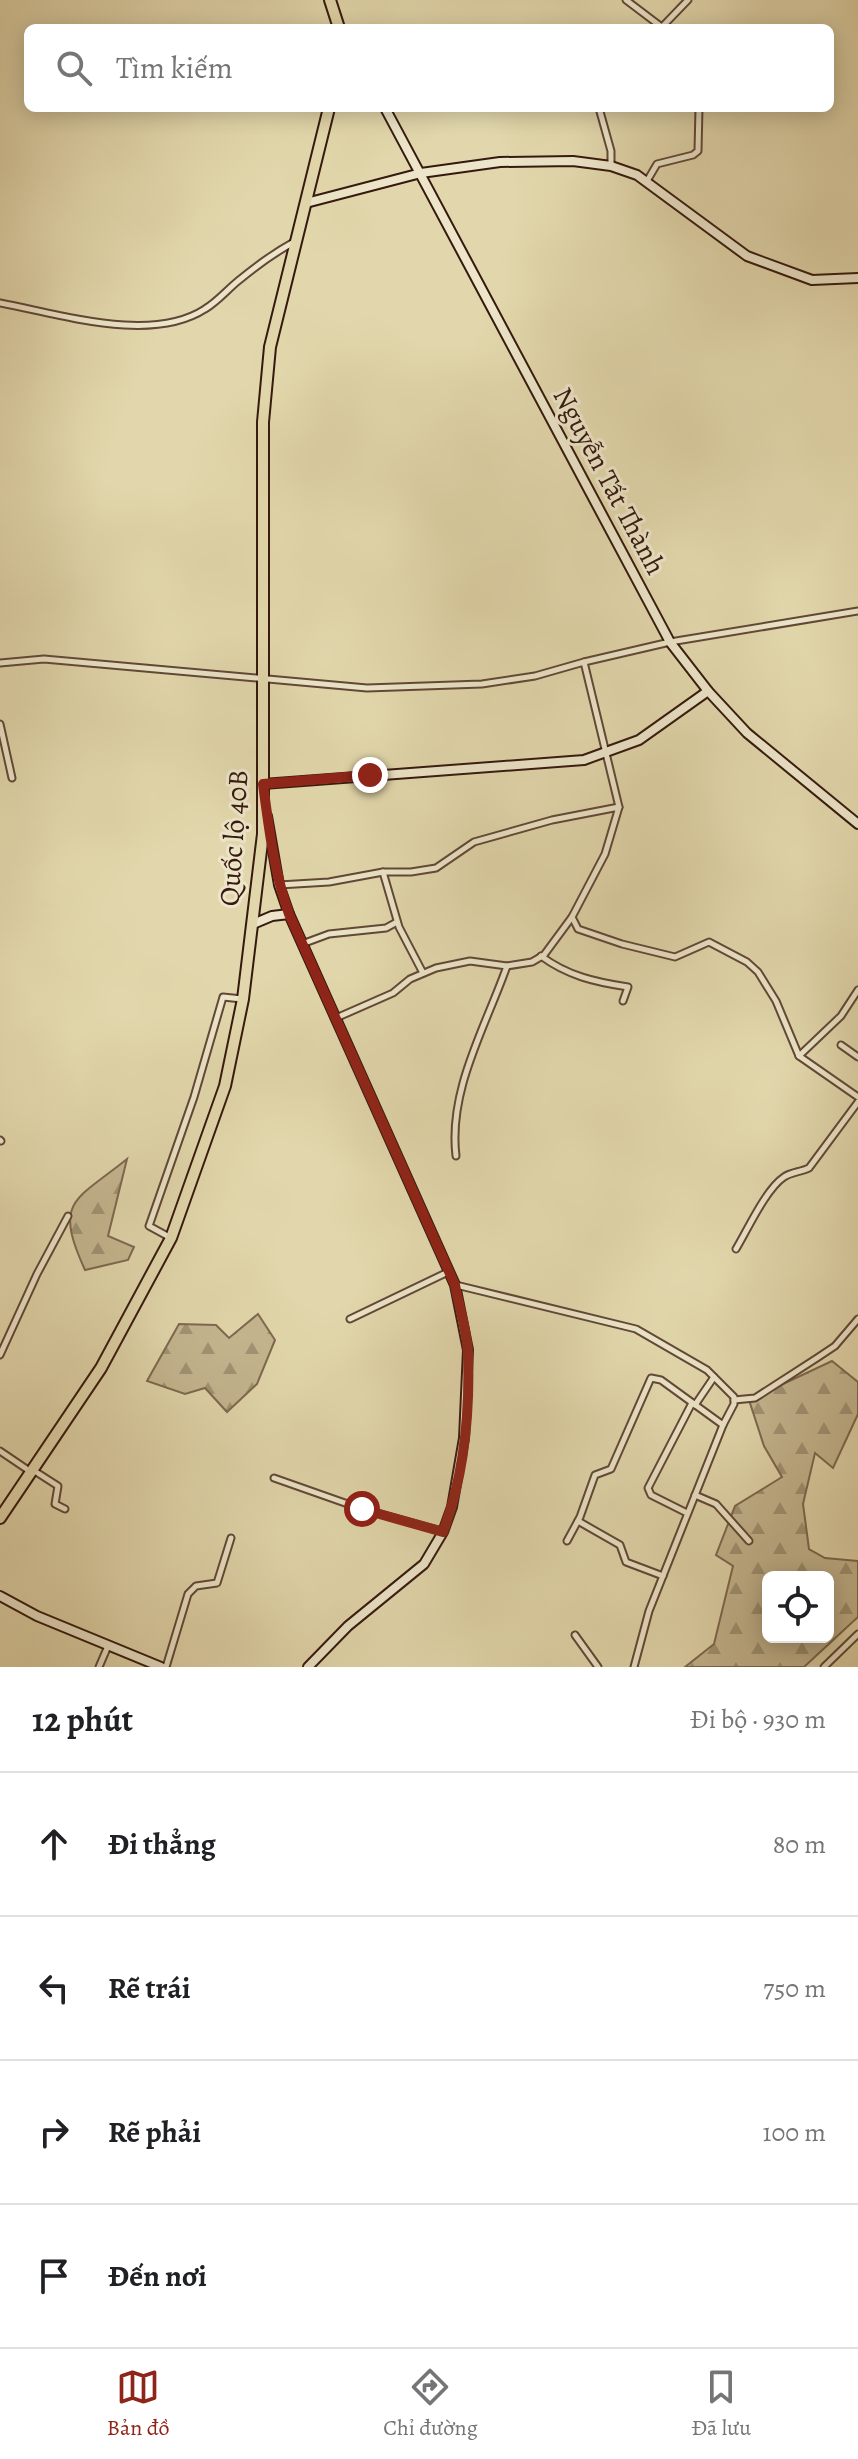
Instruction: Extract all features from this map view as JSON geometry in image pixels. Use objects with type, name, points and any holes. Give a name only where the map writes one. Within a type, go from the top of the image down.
[{"type":"highway","points":[[330,0],[339,24]]},
{"type":"highway","name":"Quốc lộ 40B","points":[[0,1518],[101,1368],[171,1238],[225,1086],[243,999],[263,834],[264,395],[270,347],[328,112]]},
{"type":"main road","name":"Nguyễn Tất Thành","points":[[387,112],[670,642],[708,691],[766,750],[858,824]]},
{"type":"main road","points":[[306,203],[421,173],[500,162],[537,160],[611,166],[637,175],[747,256],[812,280],[858,278]]},
{"type":"main road","points":[[308,1667],[348,1626],[424,1564],[443,1532],[452,1507],[464,1438],[468,1350],[455,1285],[289,914],[279,885],[263,784],[584,760],[651,733],[708,691]]},
{"type":"main road","points":[[253,924],[272,916],[289,914]]},
{"type":"main road","points":[[0,1596],[37,1616],[164,1667]]},
{"type":"street","points":[[626,0],[657,24]]},
{"type":"street","points":[[666,24],[688,0]]},
{"type":"street","points":[[600,112],[611,151],[611,166]]},
{"type":"street","points":[[647,182],[657,164],[698,151],[699,112]]},
{"type":"street","points":[[0,303],[122,325],[145,327],[181,323],[210,307],[260,263],[295,242]]},
{"type":"street","points":[[0,663],[44,659],[264,681],[367,688],[430,688],[535,676],[670,642],[858,611]]},
{"type":"street","points":[[336,1018],[393,993],[423,973],[470,961],[507,966],[532,962],[541,956],[572,917],[605,854],[619,807],[584,662]]},
{"type":"street","points":[[0,724],[12,778]]},
{"type":"street","points":[[279,885],[436,868],[474,842],[552,820],[619,807]]},
{"type":"street","points":[[383,872],[397,922],[423,973]]},
{"type":"street","points":[[572,917],[578,929],[655,953],[675,957],[709,942],[747,962],[768,986],[799,1056],[858,1100],[809,1168],[788,1174],[776,1183],[736,1249]]},
{"type":"street","points":[[302,944],[338,932],[386,928],[397,922]]},
{"type":"street","points":[[541,956],[560,970],[582,979],[628,987],[623,1001]]},
{"type":"street","points":[[456,1156],[454,1131],[457,1108],[482,1027],[507,966]]},
{"type":"street","points":[[799,1056],[841,1016],[858,990]]},
{"type":"street","points":[[171,1238],[149,1226],[194,1097],[223,997],[243,999]]},
{"type":"street","points":[[841,1045],[858,1057]]},
{"type":"street","points":[[0,1355],[68,1216]]},
{"type":"street","points":[[350,1319],[448,1272]]},
{"type":"street","points":[[455,1285],[636,1329],[714,1377],[733,1395],[734,1400],[649,1611],[634,1667]]},
{"type":"street","points":[[734,1400],[755,1398],[817,1358],[835,1346],[858,1319]]},
{"type":"street","points":[[687,1513],[651,1495],[648,1488],[694,1404],[714,1377]]},
{"type":"street","points":[[567,1541],[595,1475],[611,1469],[649,1379],[657,1378],[723,1425]]},
{"type":"street","points":[[0,1451],[56,1484],[55,1504],[65,1509]]},
{"type":"street","points":[[274,1478],[362,1509],[443,1532]]},
{"type":"street","points":[[695,1495],[716,1504],[749,1541]]},
{"type":"street","points":[[578,1521],[620,1545],[626,1562],[663,1576]]},
{"type":"street","points":[[164,1667],[188,1594],[196,1586],[217,1583],[231,1538]]},
{"type":"street","points":[[824,1667],[858,1634]]},
{"type":"street","points":[[575,1635],[598,1667]]},
{"type":"street","points":[[99,1667],[108,1646]]},
{"type":"green space","points":[[127,1159],[108,1236],[134,1247],[128,1260],[85,1270],[71,1229],[74,1204],[82,1194]]},
{"type":"green space","points":[[258,1314],[275,1340],[257,1384],[227,1412],[205,1388],[185,1394],[147,1381],[179,1324],[216,1325],[229,1338]]},
{"type":"green space","points":[[832,1361],[858,1382],[858,1414],[833,1468],[815,1453],[803,1504],[809,1549],[825,1558],[858,1561],[858,1617],[834,1639],[834,1571],[762,1571],[762,1643],[830,1643],[804,1667],[685,1667],[714,1644],[733,1566],[716,1555],[735,1506],[782,1477],[764,1446],[749,1400]]},
{"type":"route","points":[[362,1509],[443,1532],[452,1507],[464,1438],[468,1350],[455,1285],[289,914],[270,844],[263,784],[370,775]]}]
